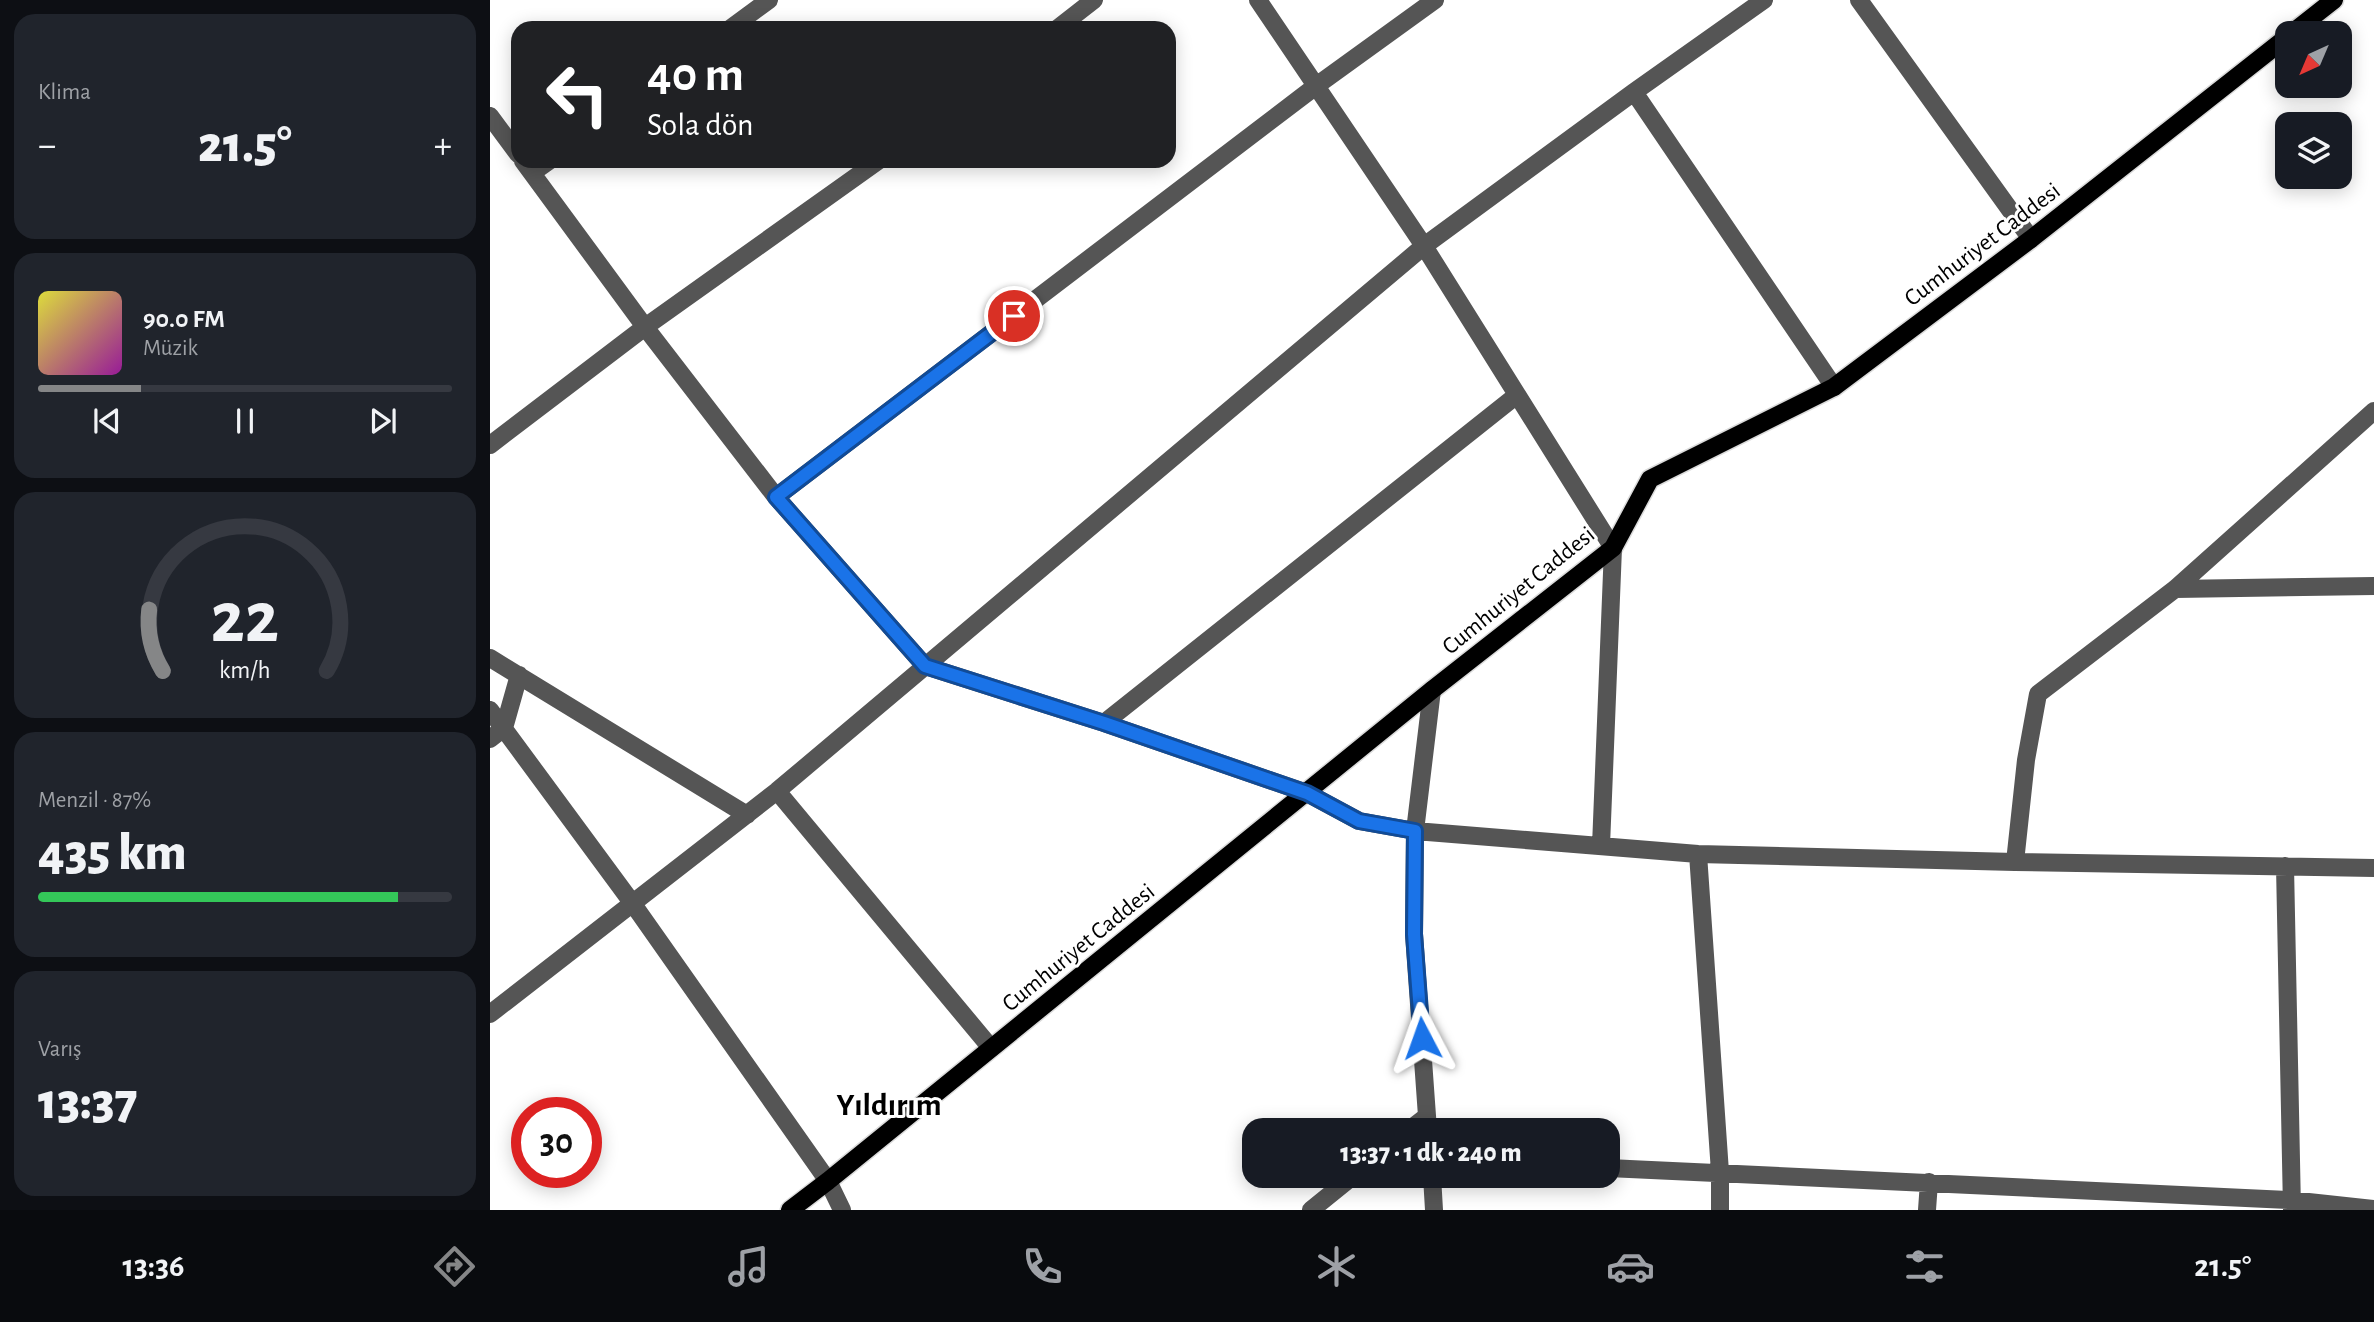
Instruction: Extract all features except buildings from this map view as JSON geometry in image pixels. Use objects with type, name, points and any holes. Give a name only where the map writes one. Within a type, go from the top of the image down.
[{"type":"main road","points":[[2307,21],[2334,0]]},
{"type":"main road","name":"Cumhuriyet Caddesi","points":[[790,1210],[1432,690],[1613,548],[1650,479],[1834,387],[2031,239],[2275,46]]},
{"type":"street","points":[[740,21],[769,0]]},
{"type":"street","points":[[1067,21],[1094,0]]},
{"type":"street","points":[[1258,0],[1424,246],[1613,548],[1601,846]]},
{"type":"street","points":[[776,497],[1316,86],[1435,0]]},
{"type":"street","points":[[490,1014],[777,791],[1424,246],[1764,0]]},
{"type":"street","points":[[1859,0],[2031,239]]},
{"type":"street","points":[[1634,92],[1834,387]]},
{"type":"street","points":[[490,116],[511,144]]},
{"type":"street","points":[[528,168],[645,327],[776,497],[925,666],[1104,723],[1307,793],[1359,821],[1415,831],[1698,854],[2374,868]]},
{"type":"street","points":[[490,445],[645,327],[868,168]]},
{"type":"street","points":[[1104,723],[1517,395]]},
{"type":"street","points":[[2015,862],[2026,760],[2038,694],[2175,589],[2374,411]]},
{"type":"street","points":[[2175,589],[2374,586]]},
{"type":"street","points":[[490,659],[747,815]]},
{"type":"street","points":[[497,734],[519,675]]},
{"type":"street","points":[[1428,1118],[1414,934],[1415,831],[1432,690]]},
{"type":"street","points":[[490,710],[497,734],[633,904],[828,1181],[842,1210]]},
{"type":"street","points":[[777,791],[991,1048]]},
{"type":"street","points":[[1698,854],[1720,1172],[1720,1210]]},
{"type":"street","points":[[2285,866],[2291,1205]]},
{"type":"street","points":[[1620,1168],[1929,1182],[2374,1209]]},
{"type":"street","points":[[1927,1210],[1929,1182]]},
{"type":"street","points":[[1311,1210],[1338,1188]]},
{"type":"street","points":[[1433,1188],[1434,1210]]},
{"type":"district","name":"Yıldırım","points":[[889,1104]]},
{"type":"route","points":[[1014,316],[776,497],[925,666],[1104,723],[1307,793],[1359,821],[1415,831],[1414,934],[1422,1038]]}]
